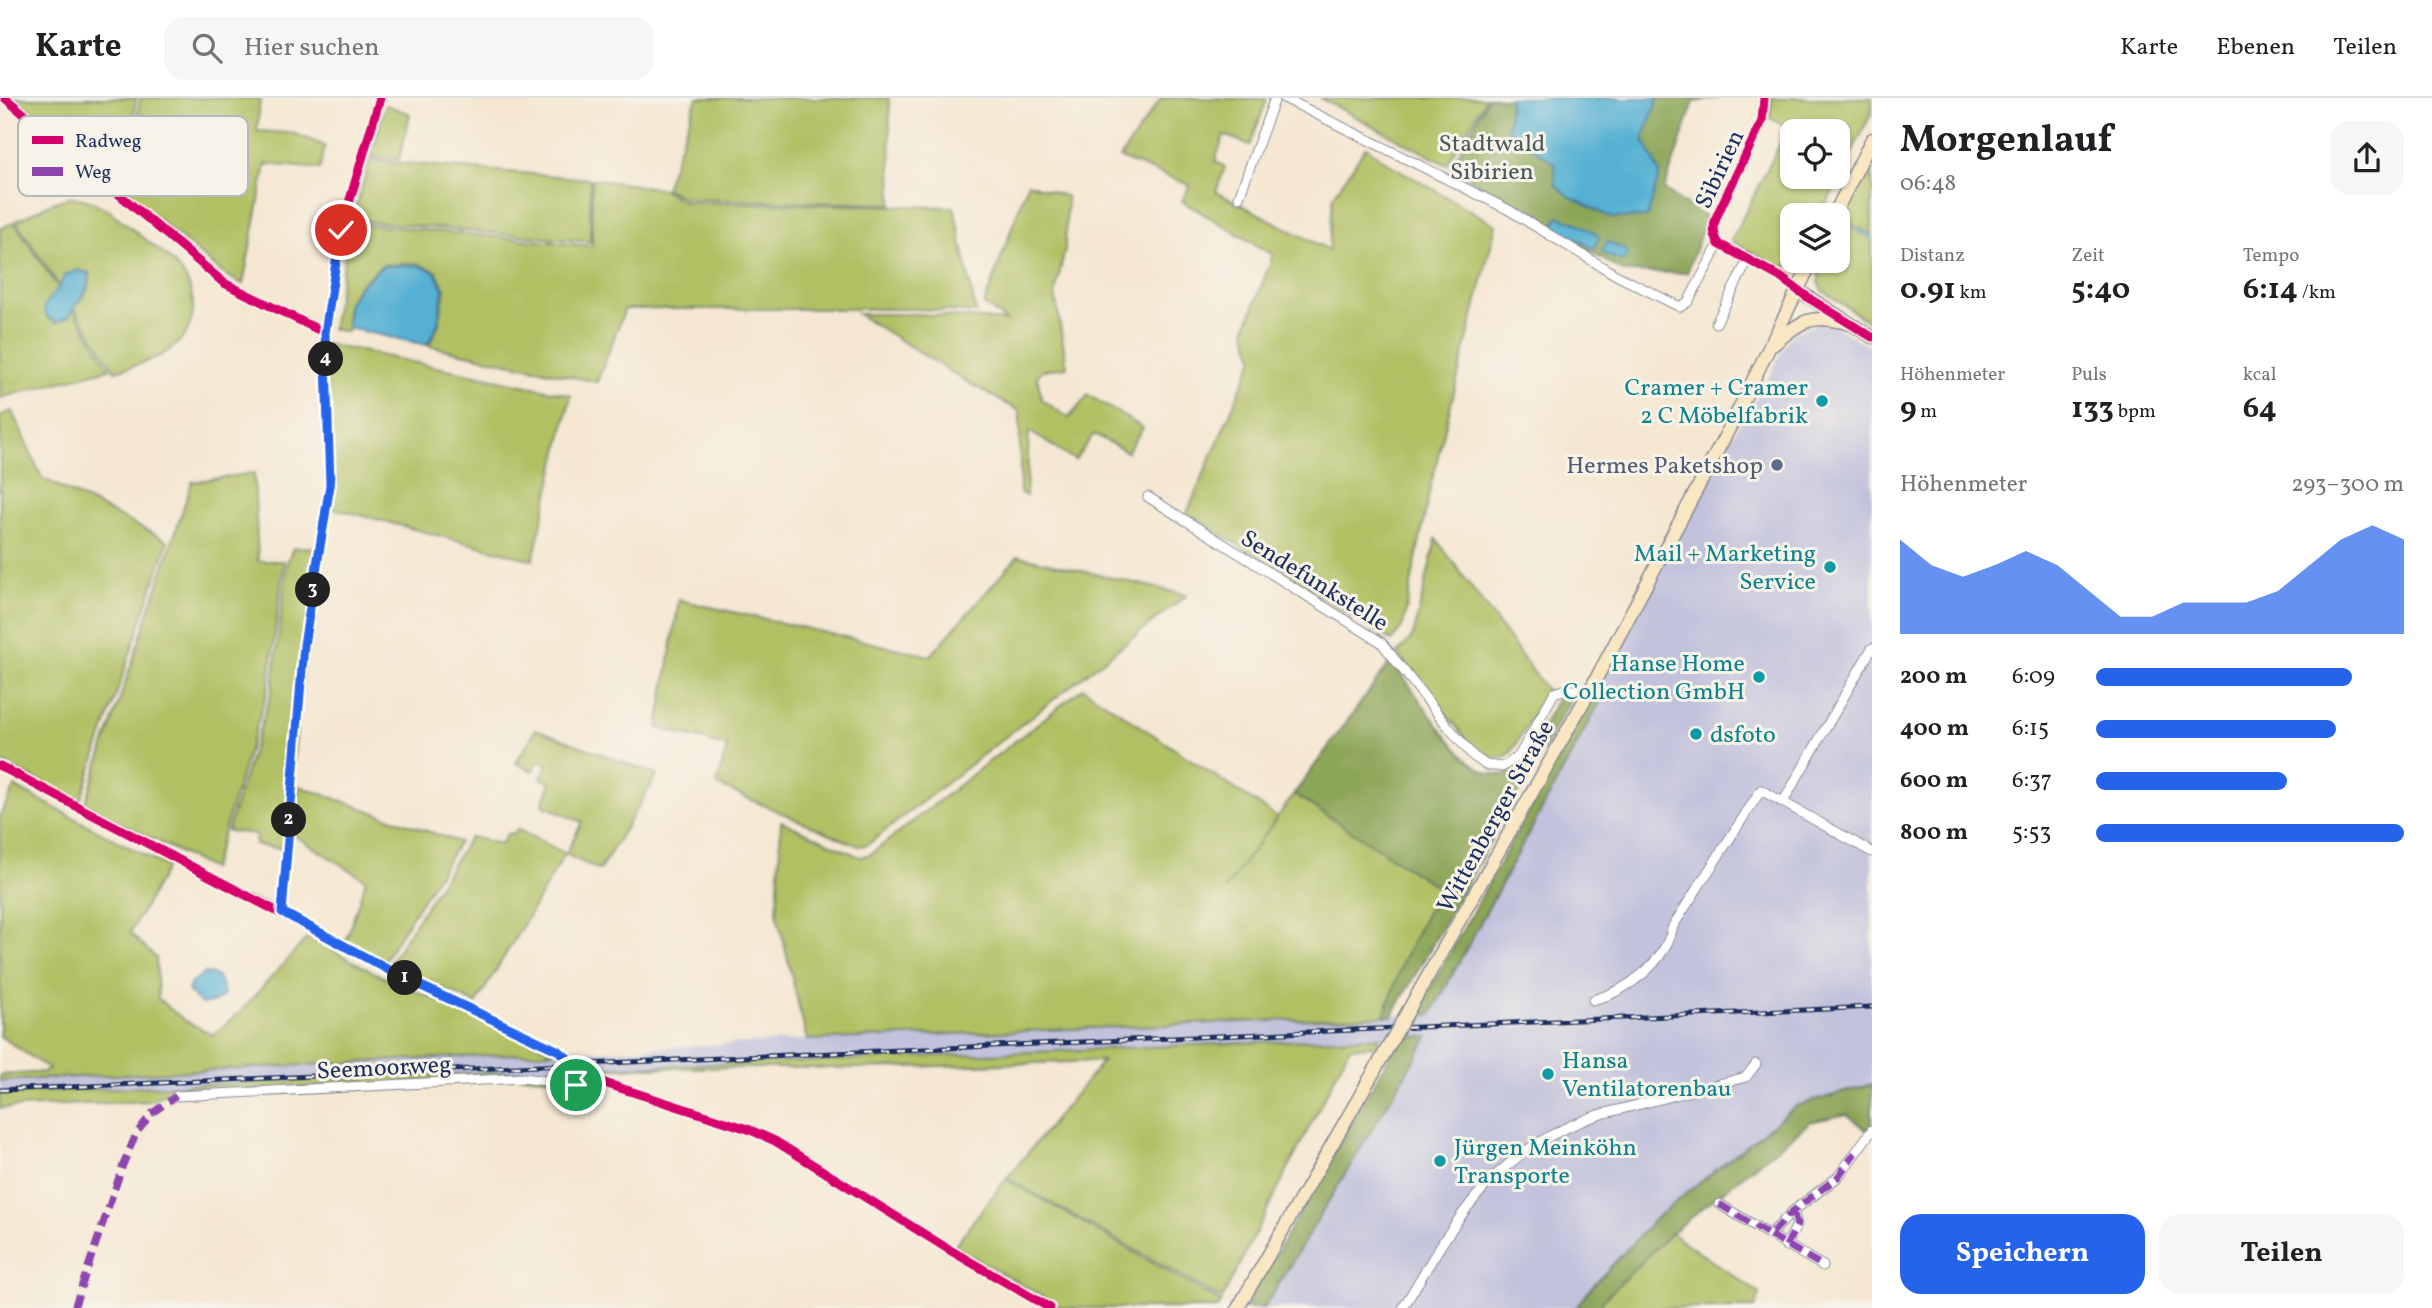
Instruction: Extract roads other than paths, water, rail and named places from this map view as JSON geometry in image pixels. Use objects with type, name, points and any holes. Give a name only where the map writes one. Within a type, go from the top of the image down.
[{"type":"main road","points":[[1840,203],[1872,139]]},
{"type":"main road","name":"Wittenberger Straße","points":[[1238,1308],[1588,694],[1731,425],[1806,273]]},
{"type":"main road","name":"Sibirien","points":[[1797,290],[1872,337]]},
{"type":"main road","points":[[1768,349],[1803,321],[1820,318],[1850,324]]},
{"type":"street","points":[[5,98],[26,116]]},
{"type":"street","points":[[282,912],[304,645],[330,485],[325,333],[341,230],[380,98]]},
{"type":"street","points":[[1239,197],[1275,98]]},
{"type":"street","points":[[1284,98],[1507,209],[1616,275],[1679,307],[1688,302],[1719,244]]},
{"type":"street","name":"Sibirien","points":[[1765,98],[1762,121],[1713,225],[1714,236],[1719,244],[1780,277],[1797,290]]},
{"type":"street","points":[[120,196],[224,284],[325,333]]},
{"type":"street","points":[[1716,323],[1748,260]]},
{"type":"street","name":"Sendefunkstelle","points":[[1148,497],[1381,642],[1450,729],[1474,756],[1486,765],[1502,767],[1519,757],[1554,693],[1567,689],[1588,694]]},
{"type":"street","points":[[1783,802],[1872,648]]},
{"type":"street","points":[[1592,1000],[1610,996],[1623,989],[1657,959],[1670,941],[1673,926],[1761,790],[1872,852]]},
{"type":"street","points":[[253,897],[398,975],[559,1051],[592,1079],[624,1089]]},
{"type":"street","points":[[1403,1308],[1472,1200],[1502,1169],[1532,1145],[1572,1124],[1598,1115],[1746,1077],[1756,1063]]},
{"type":"street","name":"Seemoorweg","points":[[176,1097],[523,1078],[576,1085],[592,1079]]},
{"type":"street","points":[[1770,1235],[1793,1211],[1838,1177],[1872,1130]]},
{"type":"street","points":[[1719,1204],[1823,1266]]},
{"type":"street","points":[[1786,1246],[1797,1225],[1793,1211]]},
{"type":"water","points":[[1510,98],[1658,98],[1643,139],[1660,173],[1647,217],[1611,218],[1569,196],[1555,184],[1555,163],[1508,129]]},
{"type":"water","points":[[1559,216],[1599,236],[1594,249],[1556,228],[1555,222]]},
{"type":"water","points":[[1608,242],[1624,249],[1627,255],[1623,261],[1604,254],[1602,250]]},
{"type":"water","points":[[417,265],[435,272],[443,289],[438,323],[427,345],[347,328],[348,305],[359,287],[383,266]]},
{"type":"water","points":[[78,270],[89,274],[87,286],[68,317],[56,322],[47,317],[44,307],[64,276]]},
{"type":"water","points":[[205,973],[219,979],[224,995],[215,1002],[201,1004],[188,990],[191,983]]},
{"type":"waterway","points":[[1857,229],[1872,238]]},
{"type":"railway","points":[[0,1090],[1872,1007]]},
{"type":"place","name":"Cramer + Cramer 2 C Möbelfabrik","points":[[1822,401]]},
{"type":"place","name":"Hermes Paketshop","points":[[1777,465]]},
{"type":"place","name":"Mail + Marketing Service","points":[[1830,567]]},
{"type":"place","name":"Hanse Home Collection GmbH","points":[[1759,677]]},
{"type":"place","name":"dsfoto","points":[[1696,734]]},
{"type":"place","name":"Hansa Ventilatorenbau","points":[[1548,1074]]},
{"type":"place","name":"Jürgen Meinköhn Transporte","points":[[1440,1161]]},
{"type":"park label","name":"Stadtwald Sibirien","points":[[1492,157]]}]
